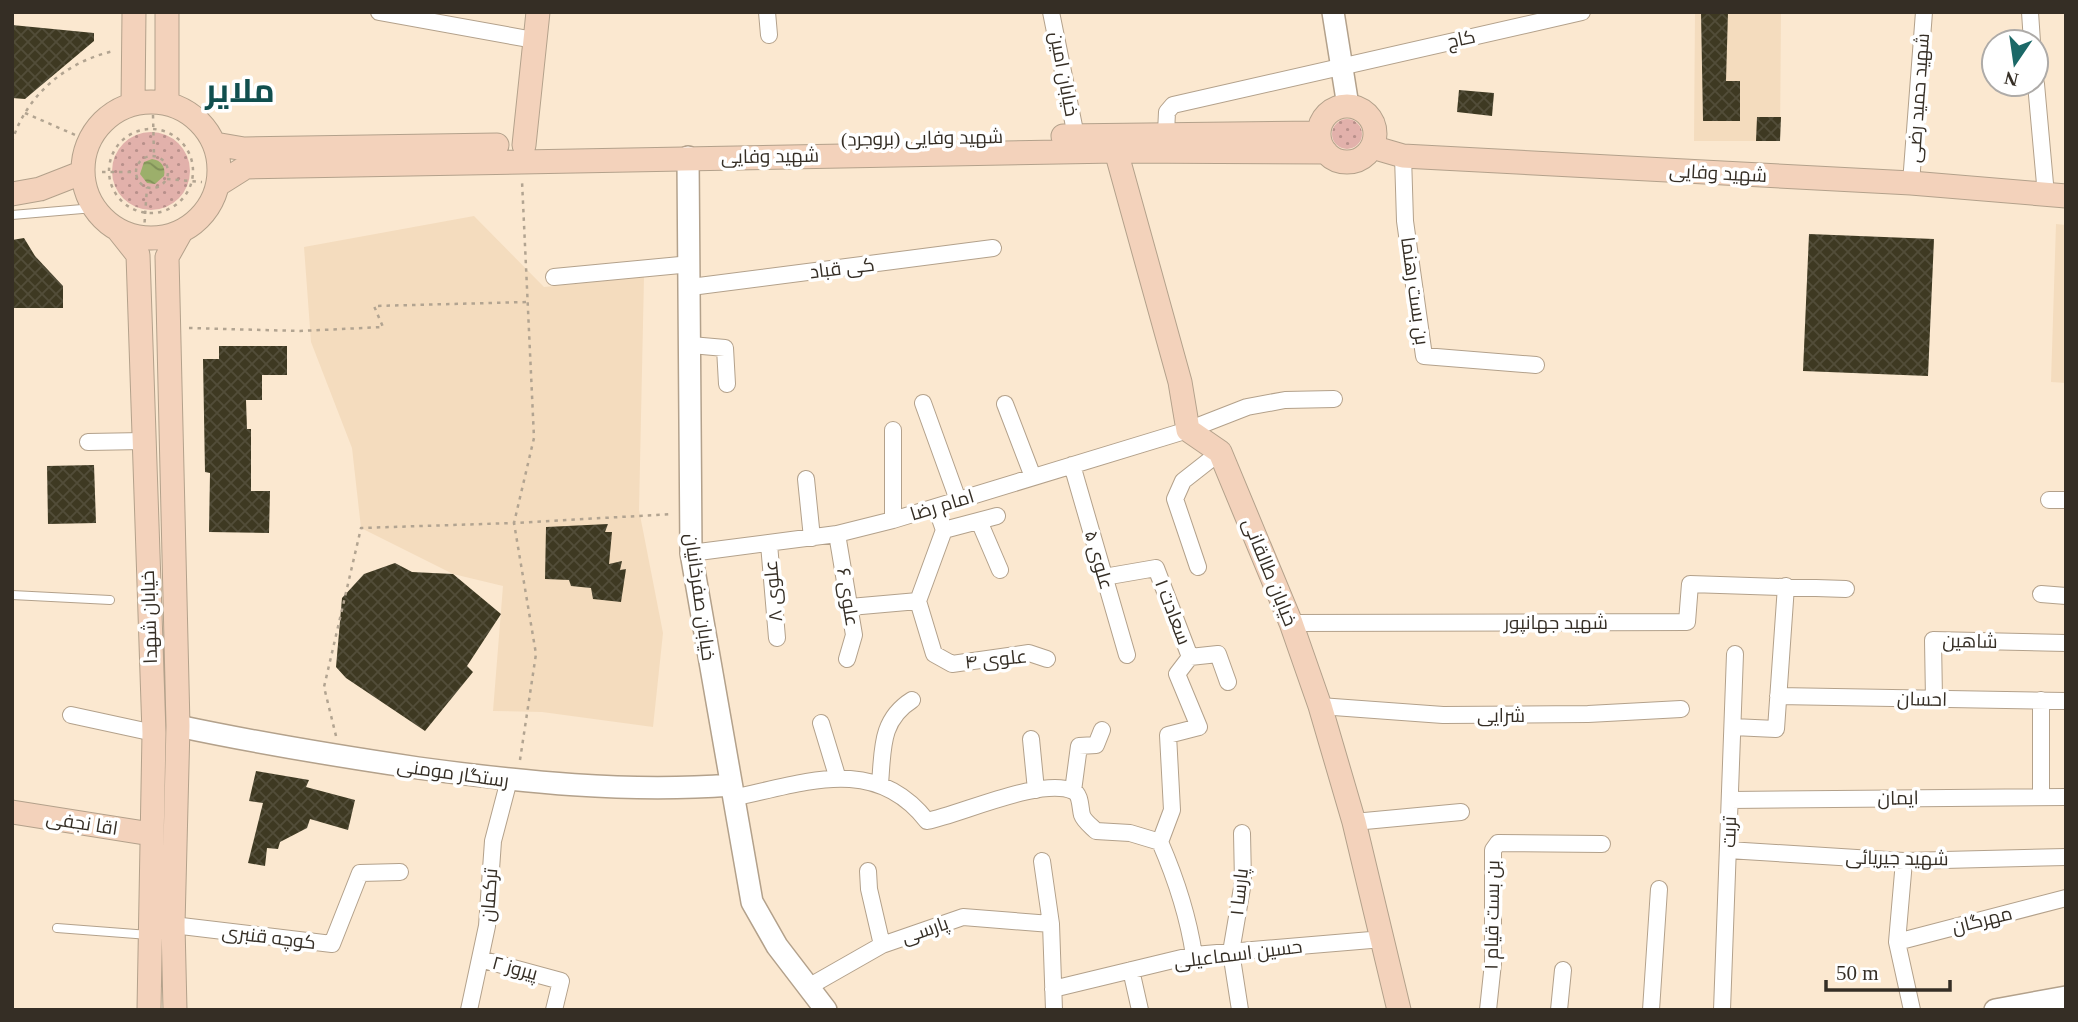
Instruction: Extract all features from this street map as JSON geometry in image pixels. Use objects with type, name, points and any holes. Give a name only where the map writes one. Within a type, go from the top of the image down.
[{"type":"main road","points":[[134,12],[133,48],[151,103]]},
{"type":"main road","points":[[151,103],[167,12]]},
{"type":"main road","points":[[522,152],[538,12]]},
{"type":"main road","points":[[151,103],[193,116],[215,144],[220,164],[219,184],[208,209],[181,232],[144,238],[119,231],[94,208],[81,173],[89,141],[100,125],[115,112],[151,103]]},
{"type":"main road","points":[[1348,106],[1362,110],[1369,116],[1376,134],[1372,147],[1354,161],[1336,160],[1323,143],[1328,113],[1348,106]]},
{"type":"main road","name":"شهید وفایی (بروجرد)","points":[[522,152],[1166,133],[1323,143]]},
{"type":"main road","name":"شهید وفایی","points":[[215,144],[244,149],[688,157],[1116,151],[1323,143]]},
{"type":"main road","name":"شهید وفایی","points":[[1372,147],[1403,156],[1912,183],[2056,196]]},
{"type":"main road","points":[[1116,151],[1180,382],[1188,430],[1220,452]]},
{"type":"main road","name":"شهید وفایی","points":[[219,184],[246,167],[522,152]]},
{"type":"main road","points":[[12,194],[51,186],[81,173]]},
{"type":"main road","name":"خیابان شهدا","points":[[119,231],[138,256],[154,733],[149,1010]]},
{"type":"main road","name":"خیابان شهدا","points":[[175,1010],[173,925],[178,726],[167,257],[181,232]]},
{"type":"main road","name":"خیابان طالقانی","points":[[1220,452],[1291,623],[1320,706],[1354,822],[1403,1009]]},
{"type":"main road","name":"اقا نجفی","points":[[12,812],[151,834]]},
{"type":"street","points":[[379,12],[534,40]]},
{"type":"street","points":[[767,12],[769,34]]},
{"type":"street","name":"خیابان امین","points":[[1051,12],[1076,136]]},
{"type":"street","points":[[1333,12],[1348,106]]},
{"type":"street","name":"کاج","points":[[1166,133],[1167,112],[1173,105],[1341,64],[1582,12]]},
{"type":"street","name":"شهید حمید رضی","points":[[1912,183],[1924,12]]},
{"type":"street","points":[[2038,98],[2056,196]]},
{"type":"street","name":"بن بست رهنما","points":[[1403,156],[1405,222],[1424,356],[1536,365]]},
{"type":"street","name":"خیابان صفرخانیان","points":[[688,157],[691,264],[688,439],[691,553],[752,902],[777,946],[826,1010]]},
{"type":"street","name":"کی قباد","points":[[691,288],[993,248]]},
{"type":"street","points":[[554,277],[691,264]]},
{"type":"street","points":[[691,345],[725,348],[727,384]]},
{"type":"street","name":"امام رضا","points":[[691,553],[837,534],[893,520],[1188,430],[1247,407],[1285,400],[1334,399]]},
{"type":"street","points":[[923,403],[958,500]]},
{"type":"street","points":[[1005,404],[1033,477]]},
{"type":"street","points":[[893,430],[893,520]]},
{"type":"street","points":[[88,442],[143,441]]},
{"type":"street","points":[[1198,567],[1175,499],[1183,481],[1220,452]]},
{"type":"street","name":"علوی ۵","points":[[1072,465],[1127,655]]},
{"type":"street","points":[[807,479],[812,538]]},
{"type":"street","points":[[2049,500],[2066,500]]},
{"type":"street","points":[[849,607],[918,601],[944,530],[936,507]]},
{"type":"street","points":[[944,530],[996,516]]},
{"type":"street","points":[[979,521],[1000,570]]},
{"type":"street","name":"علوی ۶","points":[[837,534],[854,635],[847,659]]},
{"type":"street","name":"علوی ۸","points":[[769,544],[777,638]]},
{"type":"street","name":"سعادت ۱","points":[[1104,577],[1156,568],[1190,657],[1177,674],[1199,727],[1168,735],[1171,810],[1160,842]]},
{"type":"street","name":"شهید جهانپور","points":[[1291,623],[1687,622],[1690,583],[1846,590]]},
{"type":"street","points":[[1733,727],[1776,729],[1786,586]]},
{"type":"street","points":[[2042,594],[2066,596]]},
{"type":"street","name":"علوی ۴","points":[[918,601],[934,654],[952,664],[1029,653],[1047,659]]},
{"type":"street","name":"شاهین","points":[[1934,699],[1933,639],[2066,643]]},
{"type":"street","points":[[1190,657],[1218,654],[1228,682]]},
{"type":"street","name":"تربت","points":[[1722,1010],[1735,654]]},
{"type":"street","name":"احسان","points":[[1778,695],[2066,701]]},
{"type":"street","points":[[880,784],[883,739],[895,711],[912,700]]},
{"type":"street","points":[[2040,797],[2041,700]]},
{"type":"street","name":"شرایی","points":[[1320,706],[1443,715],[1588,715],[1681,709]]},
{"type":"street","points":[[71,715],[154,733]]},
{"type":"street","points":[[821,723],[838,779]]},
{"type":"street","name":"رستگار مومنی","points":[[178,726],[278,748],[513,781],[732,791]]},
{"type":"street","points":[[1073,791],[1079,746],[1096,745],[1102,730]]},
{"type":"street","points":[[1031,739],[1036,790]]},
{"type":"street","points":[[732,791],[821,779],[865,780],[880,784],[911,801],[927,821],[1036,790],[1073,791],[1078,795],[1083,818],[1096,831],[1130,833],[1160,842],[1189,922],[1194,955]]},
{"type":"street","name":"ترکمان","points":[[469,1010],[487,926],[493,841],[513,781]]},
{"type":"street","name":"ایمان","points":[[1730,800],[2066,797]]},
{"type":"street","points":[[1354,822],[1461,812]]},
{"type":"street","name":"پارسا ۱","points":[[1240,1010],[1231,951],[1243,883],[1242,833]]},
{"type":"street","name":"بن بست قیام ۱","points":[[1488,1010],[1493,963],[1493,850],[1498,843],[1602,844]]},
{"type":"street","name":"شهید جیریائی","points":[[1728,850],[1904,861],[2066,856]]},
{"type":"street","points":[[1042,861],[1051,923],[1054,1010]]},
{"type":"street","points":[[1904,861],[1897,942],[1912,1010]]},
{"type":"street","points":[[869,870],[869,889],[882,945]]},
{"type":"street","name":"کوچه قنبری","points":[[173,925],[332,944],[360,873],[400,872]]},
{"type":"street","points":[[1651,1010],[1660,889]]},
{"type":"street","name":"مهرگان","points":[[1897,942],[2066,898]]},
{"type":"street","name":"پارسی","points":[[810,986],[882,945],[963,917],[1051,923]]},
{"type":"street","name":"حسین اسماعیلی","points":[[1053,989],[1194,955],[1383,939]]},
{"type":"street","name":"پیروز ۲","points":[[480,959],[561,981],[554,1010]]},
{"type":"street","points":[[1131,970],[1140,1010]]},
{"type":"street","points":[[1559,1010],[1563,970]]},
{"type":"street","points":[[1995,1010],[2066,997]]},
{"type":"lane","points":[[12,215],[94,208]]},
{"type":"lane","points":[[12,594],[110,600]]},
{"type":"lane","points":[[57,928],[149,934]]},
{"type":"path","points":[[12,142],[25,113],[64,71],[84,60],[133,48]]},
{"type":"path","points":[[151,103],[154,156]]},
{"type":"path","points":[[25,113],[89,141]]},
{"type":"path","points":[[153,129],[167,132],[187,149],[193,162],[192,182],[183,200],[172,208],[146,213],[123,202],[115,192],[110,172],[113,155],[120,144],[141,131],[153,129]]},
{"type":"path","points":[[513,781],[537,654],[514,523],[534,438],[522,152]]},
{"type":"path","points":[[167,179],[166,164],[154,156],[144,158],[136,172],[139,181],[147,187],[157,188],[167,179],[219,184]]},
{"type":"path","points":[[81,173],[136,172]]},
{"type":"path","points":[[144,238],[147,187]]},
{"type":"path","points":[[167,327],[300,331],[383,327],[374,306],[528,302]]},
{"type":"path","points":[[339,757],[334,722],[324,687],[361,528],[690,513]]},
{"type":"shaded area","points":[[1695,12],[1781,12],[1780,141],[1694,141]]},
{"type":"shaded area","points":[[1347,119],[1358,123],[1362,134],[1358,145],[1347,149],[1336,145],[1332,134],[1336,123]]},
{"type":"shaded area","points":[[151,132],[166,135],[183,149],[190,171],[187,186],[173,203],[151,210],[136,207],[119,193],[112,171],[115,156],[129,139]]},
{"type":"shaded area","points":[[474,216],[544,287],[644,277],[639,510],[663,633],[653,727],[542,712],[493,711],[503,586],[453,574],[361,528],[352,448],[311,342],[304,247]]},
{"type":"shaded area","points":[[2056,224],[2066,225],[2066,383],[2051,382]]},
{"type":"water","points":[[152,159],[160,162],[164,170],[164,176],[155,184],[147,183],[140,174],[144,162]]},
{"type":"building","points":[[1701,12],[1728,12],[1726,81],[1740,81],[1740,121],[1703,121]]},
{"type":"building","points":[[12,25],[94,33],[94,41],[25,99],[12,98]]},
{"type":"building","points":[[1459,90],[1494,93],[1492,116],[1457,112]]},
{"type":"building","points":[[1757,117],[1781,117],[1780,141],[1756,141]]},
{"type":"building","points":[[1809,234],[1934,239],[1928,376],[1803,371]]},
{"type":"building","points":[[24,238],[35,256],[63,286],[63,308],[12,308],[12,240]]},
{"type":"building","points":[[219,346],[287,346],[287,375],[262,375],[262,400],[246,400],[247,429],[251,429],[251,491],[270,491],[269,533],[209,532],[210,473],[205,472],[203,359],[219,359]]},
{"type":"building","points":[[94,465],[96,523],[48,524],[47,466]]},
{"type":"building","points":[[608,524],[605,532],[612,532],[609,564],[622,561],[620,570],[626,569],[621,602],[593,599],[591,588],[571,586],[569,580],[545,579],[546,527]]},
{"type":"building","points":[[395,563],[412,572],[453,574],[501,614],[467,666],[473,672],[425,731],[346,678],[336,667],[342,598],[364,574]]},
{"type":"building","points":[[256,771],[309,780],[306,787],[355,800],[348,830],[310,819],[307,828],[280,842],[278,849],[267,848],[265,866],[248,863],[263,803],[249,801]]},
{"type":"district","name":"ملایر","points":[[240,91]]}]
